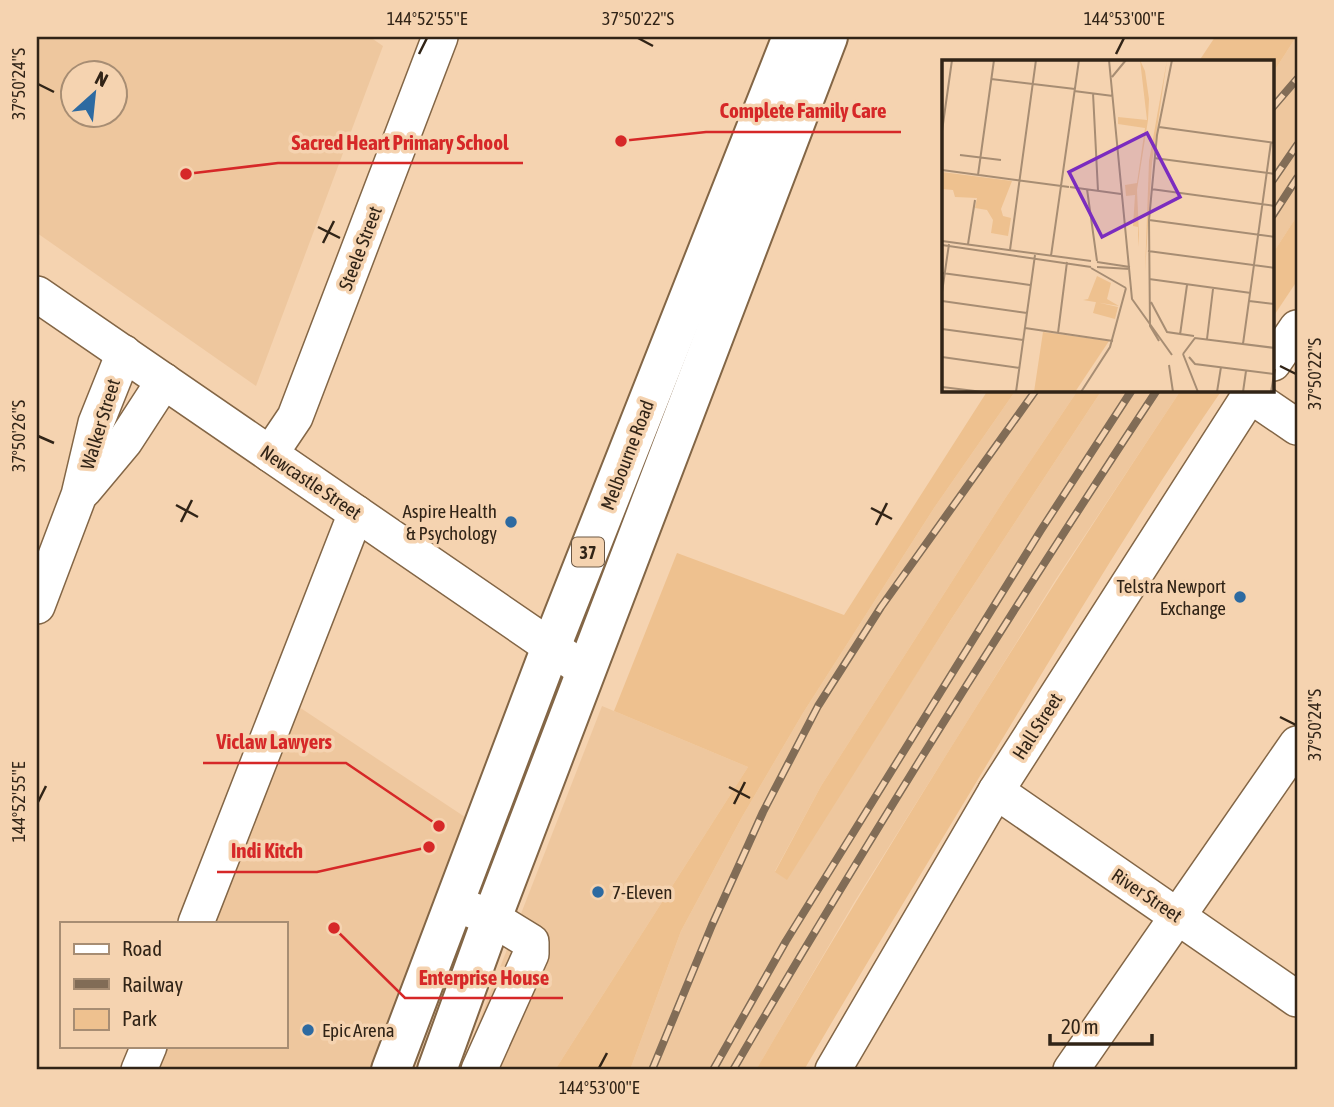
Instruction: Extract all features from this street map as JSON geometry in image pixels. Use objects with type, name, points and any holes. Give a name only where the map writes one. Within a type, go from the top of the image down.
[{"type":"main road","name":"Melbourne Road","points":[[391,1070],[551,647],[792,37]]},
{"type":"main road","name":"Melbourne Road","points":[[437,1070],[492,918],[828,37]]},
{"type":"street","name":"Steele Street","points":[[270,454],[295,417],[440,37]]},
{"type":"street","name":"Newcastle Street","points":[[37,293],[586,671]]},
{"type":"street","points":[[1274,362],[1297,328]]},
{"type":"street","name":"Walker Street","points":[[37,606],[79,495],[96,424],[124,354]]},
{"type":"street","name":"Walker Street","points":[[79,495],[125,441],[164,381]]},
{"type":"street","points":[[1252,392],[1297,426]]},
{"type":"street","name":"Hall Street","points":[[833,1070],[996,791],[1252,392]]},
{"type":"street","points":[[197,922],[356,513]]},
{"type":"street","points":[[1071,1070],[1297,744]]},
{"type":"street","name":"River Street","points":[[996,791],[1297,999]]},
{"type":"street","points":[[454,903],[492,918],[531,942],[531,954],[479,1070]]},
{"type":"street","points":[[139,1070],[148,1048]]},
{"type":"shaded area","points":[[37,37],[370,37],[383,46],[256,386],[37,233]]},
{"type":"shaded area","points":[[1296,37],[1297,216],[1274,251],[1274,71]]},
{"type":"shaded area","points":[[1015,392],[1077,392],[1004,500],[821,786],[775,871],[786,879],[950,621],[1101,392],[1180,392],[1056,579],[855,901],[756,1070],[630,1070],[681,931],[742,817],[803,713],[934,508]]},
{"type":"shaded area","points":[[293,703],[471,821],[378,1070],[151,1070],[159,1048],[287,1048],[287,922],[208,922]]},
{"type":"shaded area","points":[[602,706],[748,767],[555,1070],[460,1070]]},
{"type":"green space","points":[[1215,37],[1296,37],[1274,71],[1274,60],[1200,60]]},
{"type":"green space","points":[[1297,216],[1297,281],[1274,316],[1274,251]]},
{"type":"green space","points":[[987,392],[1015,392],[934,508],[803,713],[742,817],[681,931],[630,1070],[555,1070],[748,767],[614,711],[677,553],[844,615]]},
{"type":"green space","points":[[1077,392],[1101,392],[950,621],[787,880],[775,872],[821,786],[1004,500]]},
{"type":"green space","points":[[1180,392],[1221,392],[1101,576],[804,1070],[756,1070],[964,727]]},
{"type":"railway","points":[[1274,106],[1297,79]]},
{"type":"railway","points":[[1274,179],[1297,145]]},
{"type":"railway","points":[[1274,213],[1297,178]]},
{"type":"railway","points":[[652,1070],[712,925],[763,812],[818,706],[881,607],[1035,392]]},
{"type":"railway","points":[[713,1070],[786,941],[1041,530],[1131,392]]},
{"type":"railway","points":[[733,1070],[940,727],[1156,392]]},
{"type":"place","name":"Complete Family Care","points":[[621,141]]},
{"type":"place","name":"Sacred Heart Primary School","points":[[186,174]]},
{"type":"place","name":"Aspire Health & Psychology","points":[[511,522]]},
{"type":"place","name":"Telstra Newport Exchange","points":[[1240,597]]},
{"type":"place","name":"Viclaw Lawyers","points":[[439,826]]},
{"type":"place","name":"Indi Kitch","points":[[429,847]]},
{"type":"place","name":"7-Eleven","points":[[598,892]]},
{"type":"place","name":"Enterprise House","points":[[334,928]]},
{"type":"place","name":"Epic Arena","points":[[308,1030]]}]
